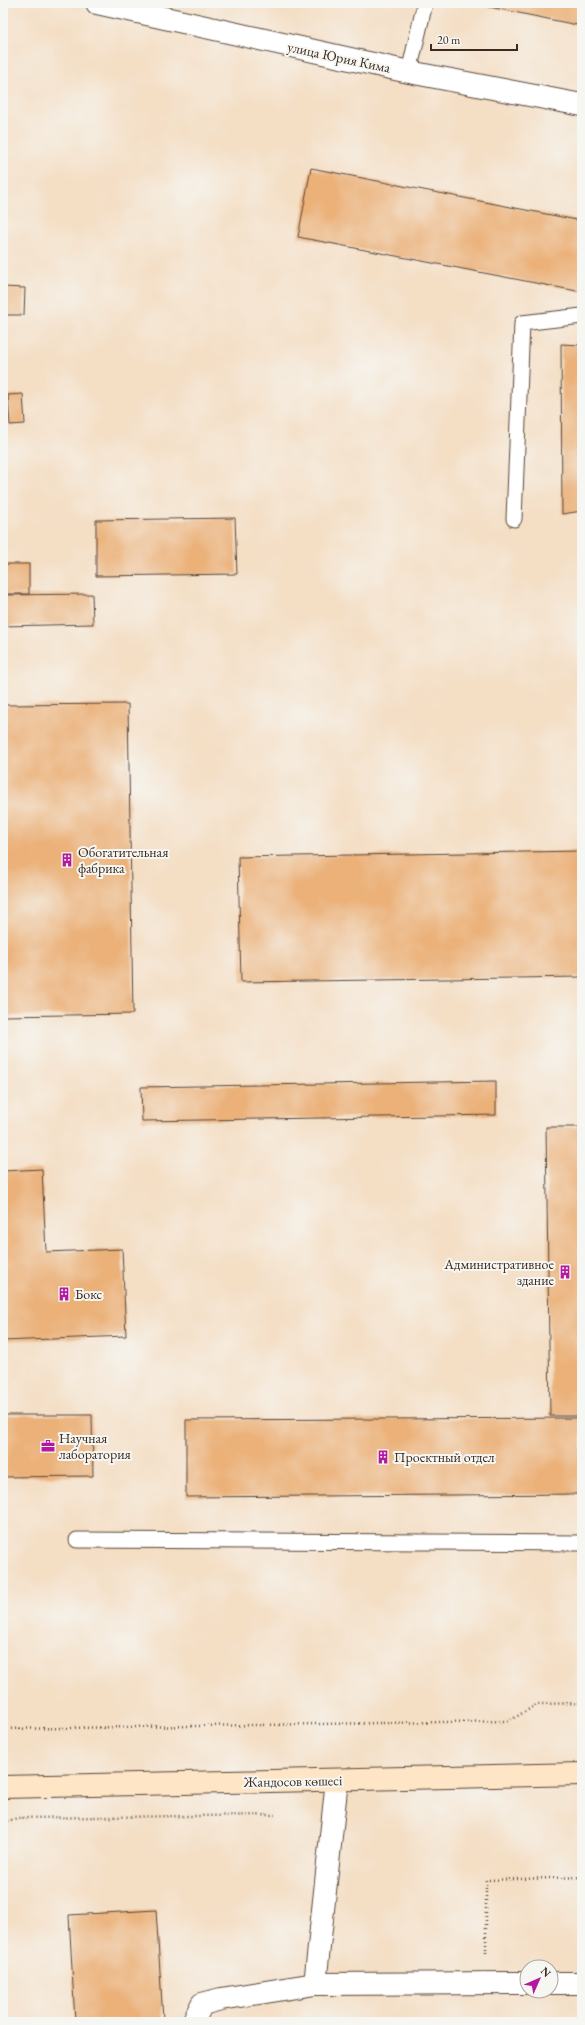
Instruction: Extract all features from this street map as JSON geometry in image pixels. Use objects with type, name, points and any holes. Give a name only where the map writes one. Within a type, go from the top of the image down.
[{"type":"main road","name":"Жандосов көшесі","points":[[3,1787],[572,1774]]},
{"type":"street","name":"улица Юрия Кима","points":[[97,3],[409,72],[582,105]]},
{"type":"street","points":[[315,1984],[337,1780]]},
{"type":"street","points":[[193,2022],[202,2004],[221,1998],[315,1984],[519,1983]]},
{"type":"street","points":[[559,1983],[582,1983]]},
{"type":"lane","points":[[409,72],[426,3]]},
{"type":"lane","points":[[514,519],[522,323],[582,316]]},
{"type":"lane","points":[[77,1540],[582,1543]]},
{"type":"path","points":[[3,1729],[509,1721],[538,1704],[582,1703]]},
{"type":"path","points":[[3,1822],[18,1818],[275,1815]]},
{"type":"path","points":[[486,1983],[486,1880],[582,1877]]},
{"type":"building","points":[[475,3],[582,3],[582,26],[475,4]]},
{"type":"building","points":[[311,168],[582,221],[582,292],[298,237]]},
{"type":"building","points":[[3,287],[25,288],[24,315],[3,315]]},
{"type":"building","points":[[561,344],[582,345],[582,511],[562,514]]},
{"type":"building","points":[[23,394],[25,424],[10,425],[8,395]]},
{"type":"building","points":[[235,518],[237,574],[96,576],[96,520]]},
{"type":"building","points":[[3,564],[29,564],[29,594],[3,594]]},
{"type":"building","points":[[92,594],[93,624],[3,626],[3,595]]},
{"type":"building","name":"Обогатительная фабрика","points":[[128,704],[133,1014],[3,1016],[3,705]]},
{"type":"building","points":[[582,851],[582,977],[241,982],[238,857]]},
{"type":"building","points":[[496,1081],[496,1115],[142,1121],[141,1087]]},
{"type":"building","name":"Административное здание","points":[[546,1127],[582,1127],[582,1416],[550,1416]]},
{"type":"building","name":"Бокс","points":[[42,1169],[46,1252],[122,1249],[126,1336],[3,1341],[3,1171]]},
{"type":"building","name":"Научная лаборатория","points":[[3,1415],[92,1415],[93,1476],[3,1477]]},
{"type":"building","name":"Проектный отдел","points":[[581,1418],[581,1494],[186,1497],[186,1420]]},
{"type":"building","points":[[156,1910],[163,2019],[75,2022],[69,1915]]},
{"type":"building","points":[[541,2020],[541,2022],[492,2022],[492,2021]]},
{"type":"place","name":"Обогатительная фабрика","points":[[67,860]]},
{"type":"place","name":"Административное здание","points":[[565,1272]]},
{"type":"place","name":"Бокс","points":[[64,1294]]},
{"type":"place","name":"Научная лаборатория","points":[[48,1446]]},
{"type":"place","name":"Проектный отдел","points":[[383,1457]]}]
